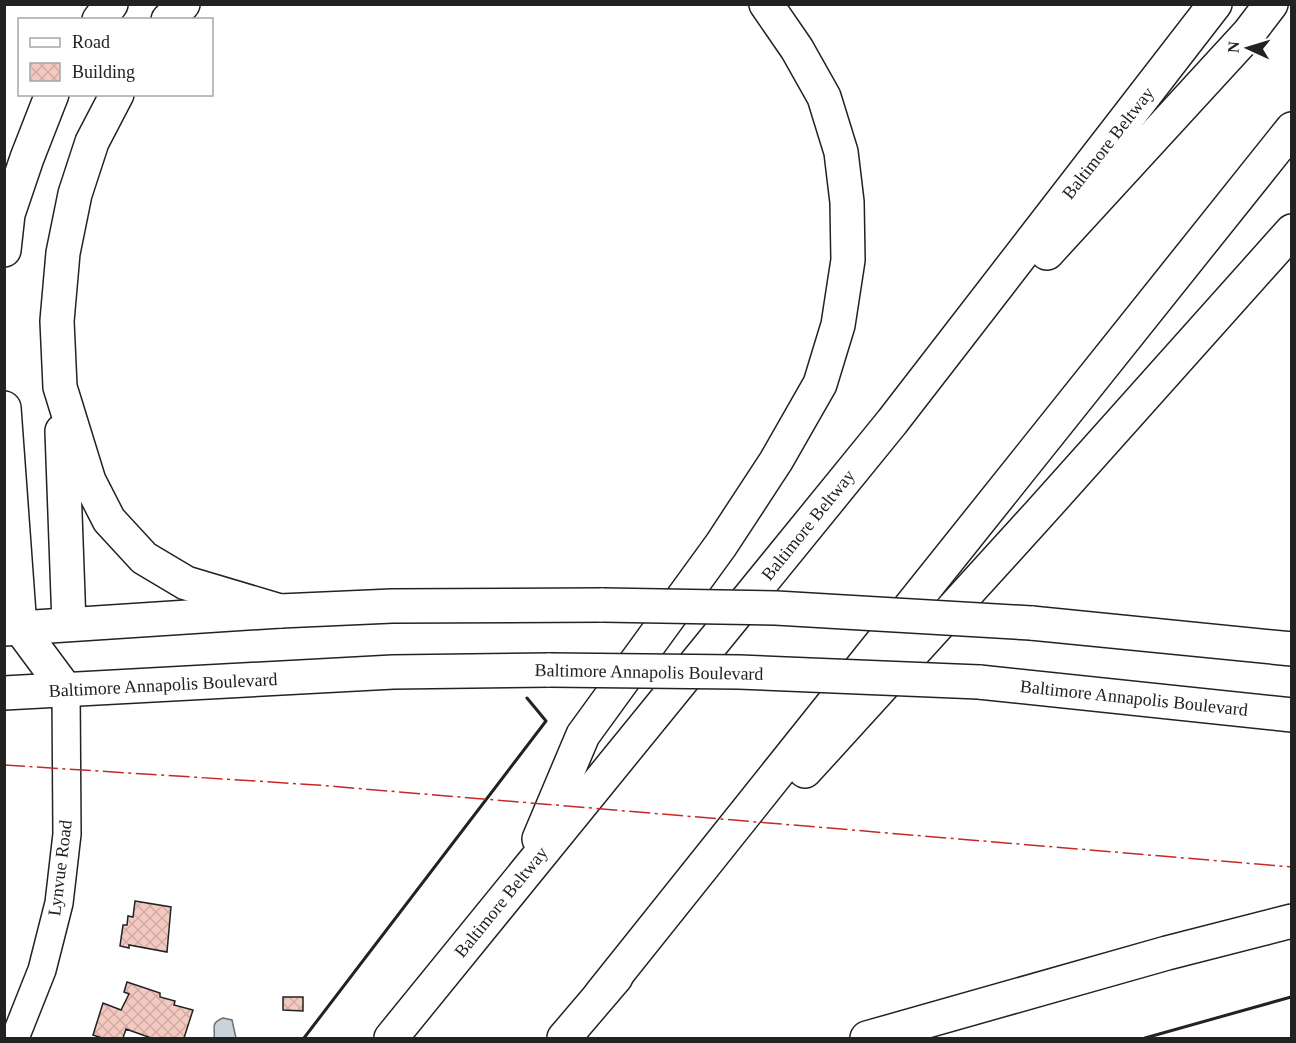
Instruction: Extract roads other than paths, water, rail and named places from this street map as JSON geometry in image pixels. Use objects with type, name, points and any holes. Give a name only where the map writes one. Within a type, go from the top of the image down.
[{"type":"main road","points":[[100,18],[111,4]]},
{"type":"main road","points":[[170,18],[183,4]]},
{"type":"main road","points":[[525,873],[583,735],[721,545],[776,461],[820,384],[838,325],[848,260],[847,202],[841,152],[824,97],[797,50],[766,4]]},
{"type":"main road","name":"Baltimore Beltway","points":[[391,1038],[892,422],[1215,4]]},
{"type":"main road","points":[[892,422],[1249,33],[1271,4]]},
{"type":"main road","points":[[4,250],[8,214],[51,96]]},
{"type":"main road","points":[[66,690],[69,624],[57,321],[63,254],[75,194],[92,142],[116,96]]},
{"type":"main road","points":[[564,1038],[1292,129]]},
{"type":"main road","points":[[601,994],[1038,515],[1292,231]]},
{"type":"main road","points":[[60,387],[89,481],[109,520],[144,558],[186,583],[280,611]]},
{"type":"main road","points":[[4,408],[12,628],[66,690]]},
{"type":"main road","points":[[12,628],[392,606],[603,605],[776,608],[1031,623],[1292,649]]},
{"type":"main road","name":"Baltimore Annapolis Boulevard","points":[[4,693],[393,672],[550,670],[739,672],[979,682],[1292,715]]},
{"type":"main road","points":[[1167,952],[1292,897]]},
{"type":"main road","points":[[867,1038],[1167,952],[1292,921]]},
{"type":"street","name":"Lynvue Road","points":[[15,1038],[42,970],[59,903],[67,834],[66,690]]}]
